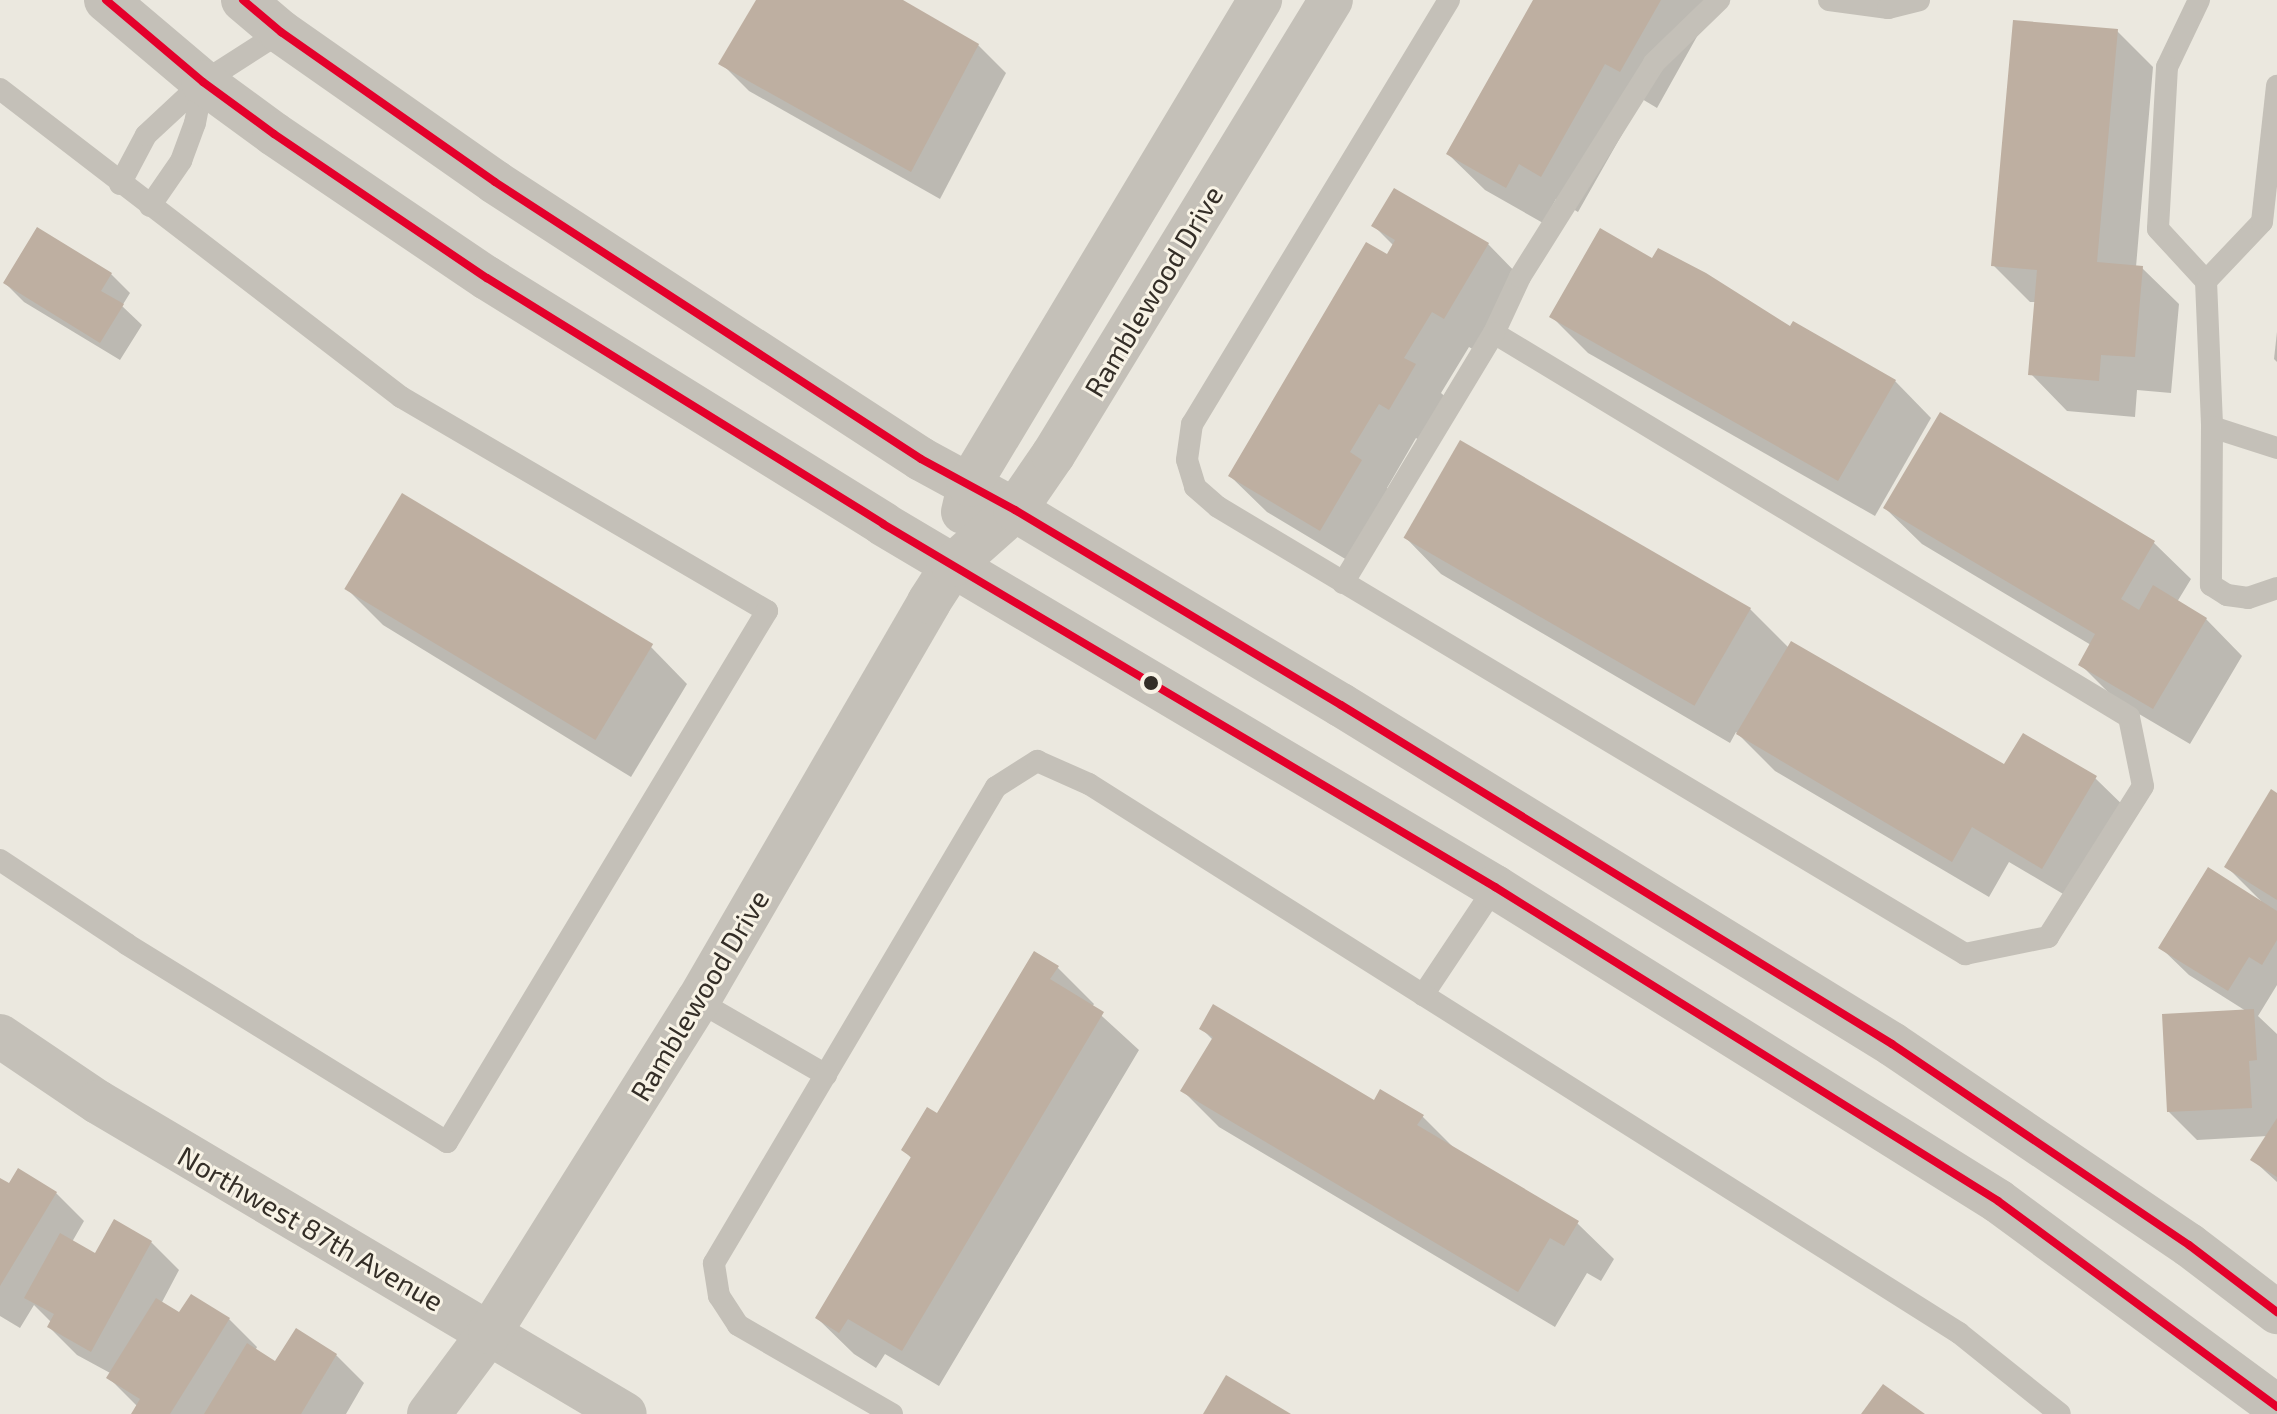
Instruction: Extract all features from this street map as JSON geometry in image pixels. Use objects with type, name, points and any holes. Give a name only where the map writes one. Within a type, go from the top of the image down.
[{"type":"street","points":[[106,0],[203,82],[487,278],[953,565],[1495,887],[1998,1201],[2277,1407]]},
{"type":"street","points":[[243,0],[281,32],[495,182],[921,459],[1015,510],[1341,705],[1892,1044],[2189,1245],[2277,1312]]},
{"type":"street","name":"Ramblewood Drive","points":[[953,565],[969,485],[1260,0]]},
{"type":"street","name":"Ramblewood Drive","points":[[429,1414],[490,1332],[698,1001],[953,565],[1015,510],[1053,455],[1331,0]]},
{"type":"street","name":"Northwest 87th Avenue","points":[[0,1036],[98,1102],[625,1414]]},
{"type":"lane","points":[[1449,0],[1192,424],[1187,460],[1195,487],[1218,507],[1343,583],[1965,954],[2048,937],[2143,786],[2129,717],[1494,333]]},
{"type":"lane","points":[[1343,583],[1494,333],[1520,277],[1654,63],[1719,0]]},
{"type":"lane","points":[[1829,0],[1888,8],[1919,0]]},
{"type":"lane","points":[[2199,0],[2167,67],[2158,229],[2206,281],[2212,427],[2211,585],[2227,595],[2248,598],[2277,588]]},
{"type":"lane","points":[[120,184],[146,135],[203,82],[281,32]]},
{"type":"lane","points":[[150,206],[181,161],[195,123],[203,82]]},
{"type":"lane","points":[[2206,281],[2262,222],[2277,86]]},
{"type":"lane","points":[[0,89],[401,397],[767,611],[447,1142],[127,944],[0,860]]},
{"type":"lane","points":[[2212,427],[2277,448]]},
{"type":"lane","points":[[892,1414],[738,1325],[719,1296],[714,1263],[996,787],[1037,761],[1089,784],[1959,1333],[2060,1414]]},
{"type":"lane","points":[[1423,995],[1495,887]]},
{"type":"lane","points":[[698,1001],[826,1075]]},
{"type":"building","points":[[756,0],[903,0],[979,44],[911,172],[718,64]]},
{"type":"building","points":[[1533,0],[1661,0],[1620,72],[1605,64],[1541,177],[1519,164],[1506,188],[1446,154]]},
{"type":"building","points":[[2013,20],[2118,29],[2097,262],[2143,266],[2135,357],[2101,355],[2099,381],[2028,375],[2037,270],[1991,266]]},
{"type":"building","points":[[1394,188],[1489,243],[1444,319],[1432,312],[1404,358],[1416,364],[1389,410],[1379,404],[1350,452],[1362,460],[1320,531],[1228,476],[1366,242],[1387,254],[1395,240],[1371,226]]},
{"type":"building","points":[[37,227],[112,273],[101,291],[124,304],[100,343],[3,283]]},
{"type":"building","points":[[1600,228],[1652,258],[1658,248],[1706,273],[1790,326],[1793,321],[1896,380],[1838,481],[1549,317]]},
{"type":"building","points":[[1940,412],[2155,541],[2121,599],[2139,610],[2153,585],[2207,618],[2153,709],[2078,665],[2095,634],[1883,508]]},
{"type":"building","points":[[1460,440],[1751,608],[1694,706],[1404,538]]},
{"type":"building","points":[[402,493],[653,644],[595,740],[344,589]]},
{"type":"building","points":[[1791,641],[2004,764],[2023,733],[2097,776],[2042,869],[1972,827],[1952,862],[1736,734]]},
{"type":"building","points":[[2271,789],[2277,793],[2277,900],[2224,867]]},
{"type":"building","points":[[2208,867],[2277,911],[2277,940],[2262,965],[2249,957],[2228,991],[2158,948]]},
{"type":"building","points":[[1034,951],[1059,966],[1050,979],[1104,1012],[902,1351],[848,1319],[839,1333],[815,1318],[911,1157],[901,1150],[927,1107],[937,1113]]},
{"type":"building","points":[[1213,1004],[1374,1100],[1380,1089],[1424,1115],[1417,1125],[1579,1221],[1564,1246],[1550,1238],[1518,1292],[1180,1091],[1213,1037],[1199,1029]]},
{"type":"building","points":[[2254,1009],[2257,1060],[2249,1061],[2252,1108],[2167,1112],[2162,1014]]},
{"type":"building","points":[[2277,1118],[2277,1177],[2250,1160]]},
{"type":"building","points":[[18,1168],[57,1192],[0,1286],[0,1178],[9,1183]]},
{"type":"building","points":[[114,1219],[152,1241],[91,1352],[47,1327],[54,1314],[24,1298],[60,1233],[95,1253]]},
{"type":"building","points":[[191,1294],[230,1318],[170,1414],[131,1414],[140,1399],[106,1378],[156,1298],[179,1312]]},
{"type":"building","points":[[296,1328],[337,1354],[301,1414],[204,1414],[247,1343],[275,1361]]},
{"type":"building","points":[[1226,1375],[1291,1414],[1203,1414]]},
{"type":"building","points":[[1883,1384],[1925,1414],[1861,1414]]},
{"type":"transit line","points":[[106,0],[203,82],[274,134],[487,278],[883,524],[1495,887],[1998,1201],[2277,1407]]},
{"type":"transit line","points":[[243,0],[281,32],[495,182],[921,459],[1015,510],[1341,705],[1892,1044],[2189,1245],[2277,1312]]}]
